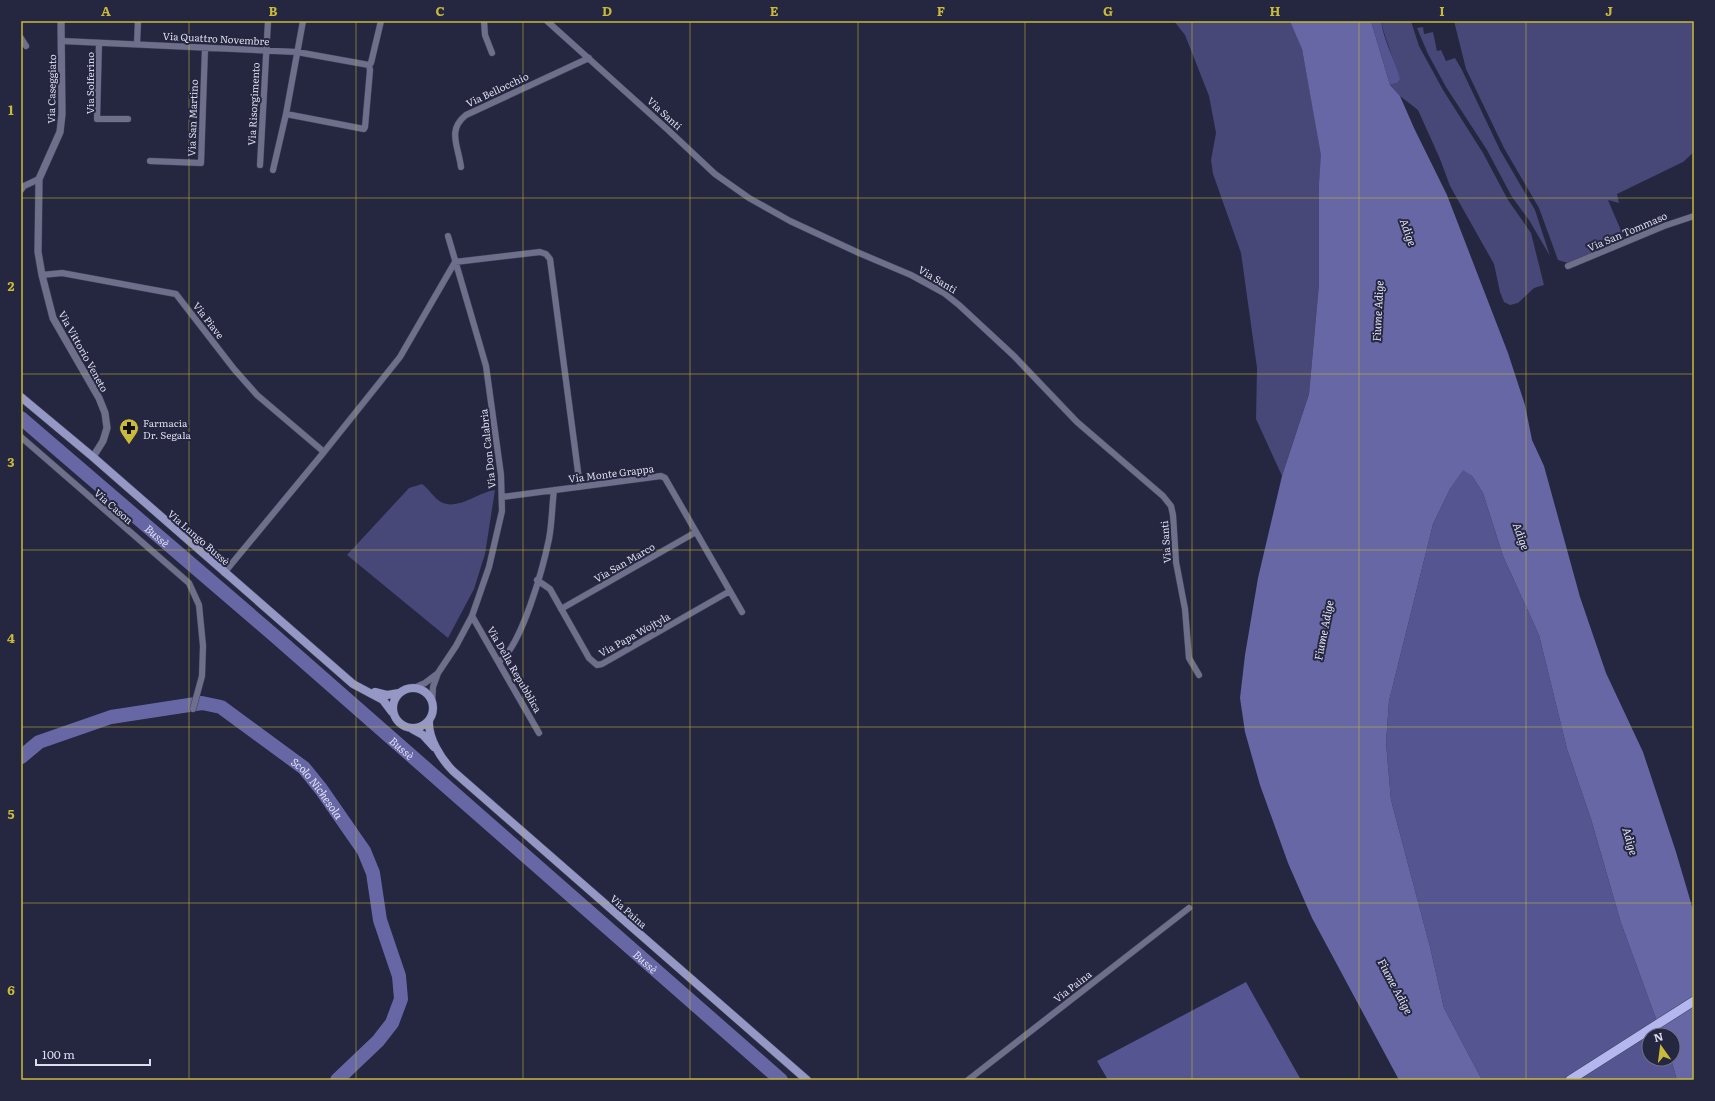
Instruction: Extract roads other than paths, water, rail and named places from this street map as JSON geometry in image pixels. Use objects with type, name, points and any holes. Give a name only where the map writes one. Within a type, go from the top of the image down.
[{"type":"main road","name":"Via Lungo Bussè","points":[[21,397],[93,457],[224,573],[353,684],[383,700],[392,712]]},
{"type":"main road","points":[[414,688],[426,692],[432,702],[433,709],[429,721],[418,728],[411,729],[399,724],[392,712],[393,702],[399,693],[406,689],[414,688]]},
{"type":"main road","name":"Via Lungo Bussè","points":[[365,690],[387,695],[399,693]]},
{"type":"main road","name":"Via Paina","points":[[429,721],[430,731],[441,755]]},
{"type":"main road","name":"Via Paina","points":[[411,729],[423,735],[453,771],[807,1080]]},
{"type":"main road","points":[[1570,1080],[1694,1001]]},
{"type":"street","name":"Via Caseggiato","points":[[38,179],[60,132],[61,21]]},
{"type":"street","points":[[138,21],[138,44]]},
{"type":"street","name":"Via Risorgimento","points":[[260,165],[268,21]]},
{"type":"street","points":[[273,170],[286,114],[303,21]]},
{"type":"street","points":[[286,114],[361,129],[365,127],[370,70],[369,65],[371,63],[381,21]]},
{"type":"street","points":[[484,21],[485,35],[492,53]]},
{"type":"street","name":"Via Santi","points":[[547,21],[715,174],[749,198],[797,224],[911,275],[960,305],[1014,356],[1077,422],[1163,496],[1171,506],[1173,515],[1176,562],[1185,609],[1188,658],[1198,675]]},
{"type":"street","points":[[21,38],[26,46]]},
{"type":"street","name":"Via Quattro Novembre","points":[[62,41],[297,52],[369,65]]},
{"type":"street","name":"Via Solferino","points":[[99,43],[97,119],[128,119]]},
{"type":"street","name":"Via San Martino","points":[[150,161],[201,163],[205,48]]},
{"type":"street","name":"Via Bellocchio","points":[[461,167],[454,131],[457,122],[466,115],[589,58]]},
{"type":"street","points":[[21,190],[24,186],[38,179]]},
{"type":"street","name":"Via Vittorio Veneto","points":[[38,179],[38,252],[53,318],[100,398],[105,413],[107,428],[104,440],[93,457]]},
{"type":"street","name":"Via San Tommaso","points":[[1568,266],[1664,226],[1694,216]]},
{"type":"street","name":"Via Don Calabria","points":[[432,702],[433,687],[438,673],[456,646],[472,616],[489,567],[502,511],[501,475],[486,366],[448,236]]},
{"type":"street","points":[[224,573],[400,357],[455,262],[540,252],[546,254],[550,259],[580,487]]},
{"type":"street","name":"Via Piave","points":[[42,275],[62,273],[176,294],[234,369],[257,395],[324,452]]},
{"type":"street","name":"Via Cason","points":[[21,437],[189,584],[199,605],[203,646],[202,676],[193,709]]},
{"type":"street","name":"Via Monte Grappa","points":[[502,497],[661,476],[665,478],[742,612]]},
{"type":"street","points":[[499,662],[507,655],[514,643],[530,607],[549,539],[554,490]]},
{"type":"street","name":"Via San Marco","points":[[561,609],[696,532]]},
{"type":"street","name":"Via Papa Wojtyla","points":[[537,580],[550,588],[589,658],[597,665],[602,664],[730,591]]},
{"type":"street","name":"Via Della Repubblica","points":[[472,616],[539,733]]},
{"type":"street","name":"Via Don Calabria","points":[[414,688],[425,683],[438,673]]},
{"type":"street","name":"Via Paina","points":[[968,1080],[1189,908]]},
{"type":"water","points":[[1290,21],[1371,21],[1390,85],[1400,96],[1447,195],[1508,353],[1525,405],[1532,440],[1544,466],[1580,597],[1606,673],[1643,752],[1676,852],[1694,913],[1694,1080],[1677,1080],[1673,1067],[1681,1067],[1681,1027],[1659,1027],[1621,923],[1591,819],[1567,749],[1539,635],[1503,556],[1483,493],[1472,476],[1463,470],[1450,489],[1433,524],[1389,701],[1386,743],[1391,800],[1430,947],[1444,1008],[1482,1080],[1399,1080],[1312,918],[1288,863],[1260,785],[1245,732],[1240,698],[1245,655],[1258,578],[1282,476],[1309,394],[1319,284],[1319,183],[1321,155],[1302,49]]},
{"type":"waterway","name":"Bussè","points":[[21,418],[276,637],[781,1080]]},
{"type":"waterway","name":"Scolo Nichesola","points":[[21,757],[39,742],[111,717],[202,703],[221,707],[304,768],[321,789],[364,851],[373,873],[380,920],[399,976],[401,999],[392,1023],[378,1041],[337,1080]]},
{"type":"place","name":"Farmacia Dr. Segala","points":[[129,445]]},
{"type":"water label","name":"Adige","points":[[1409,232]]},
{"type":"water label","name":"Fiume Adige","points":[[1377,311]]},
{"type":"water label","name":"Adige","points":[[1522,536]]},
{"type":"water label","name":"Fiume Adige","points":[[1323,630]]},
{"type":"water label","name":"Adige","points":[[1631,841]]},
{"type":"water label","name":"Fiume Adige","points":[[1396,986]]}]
